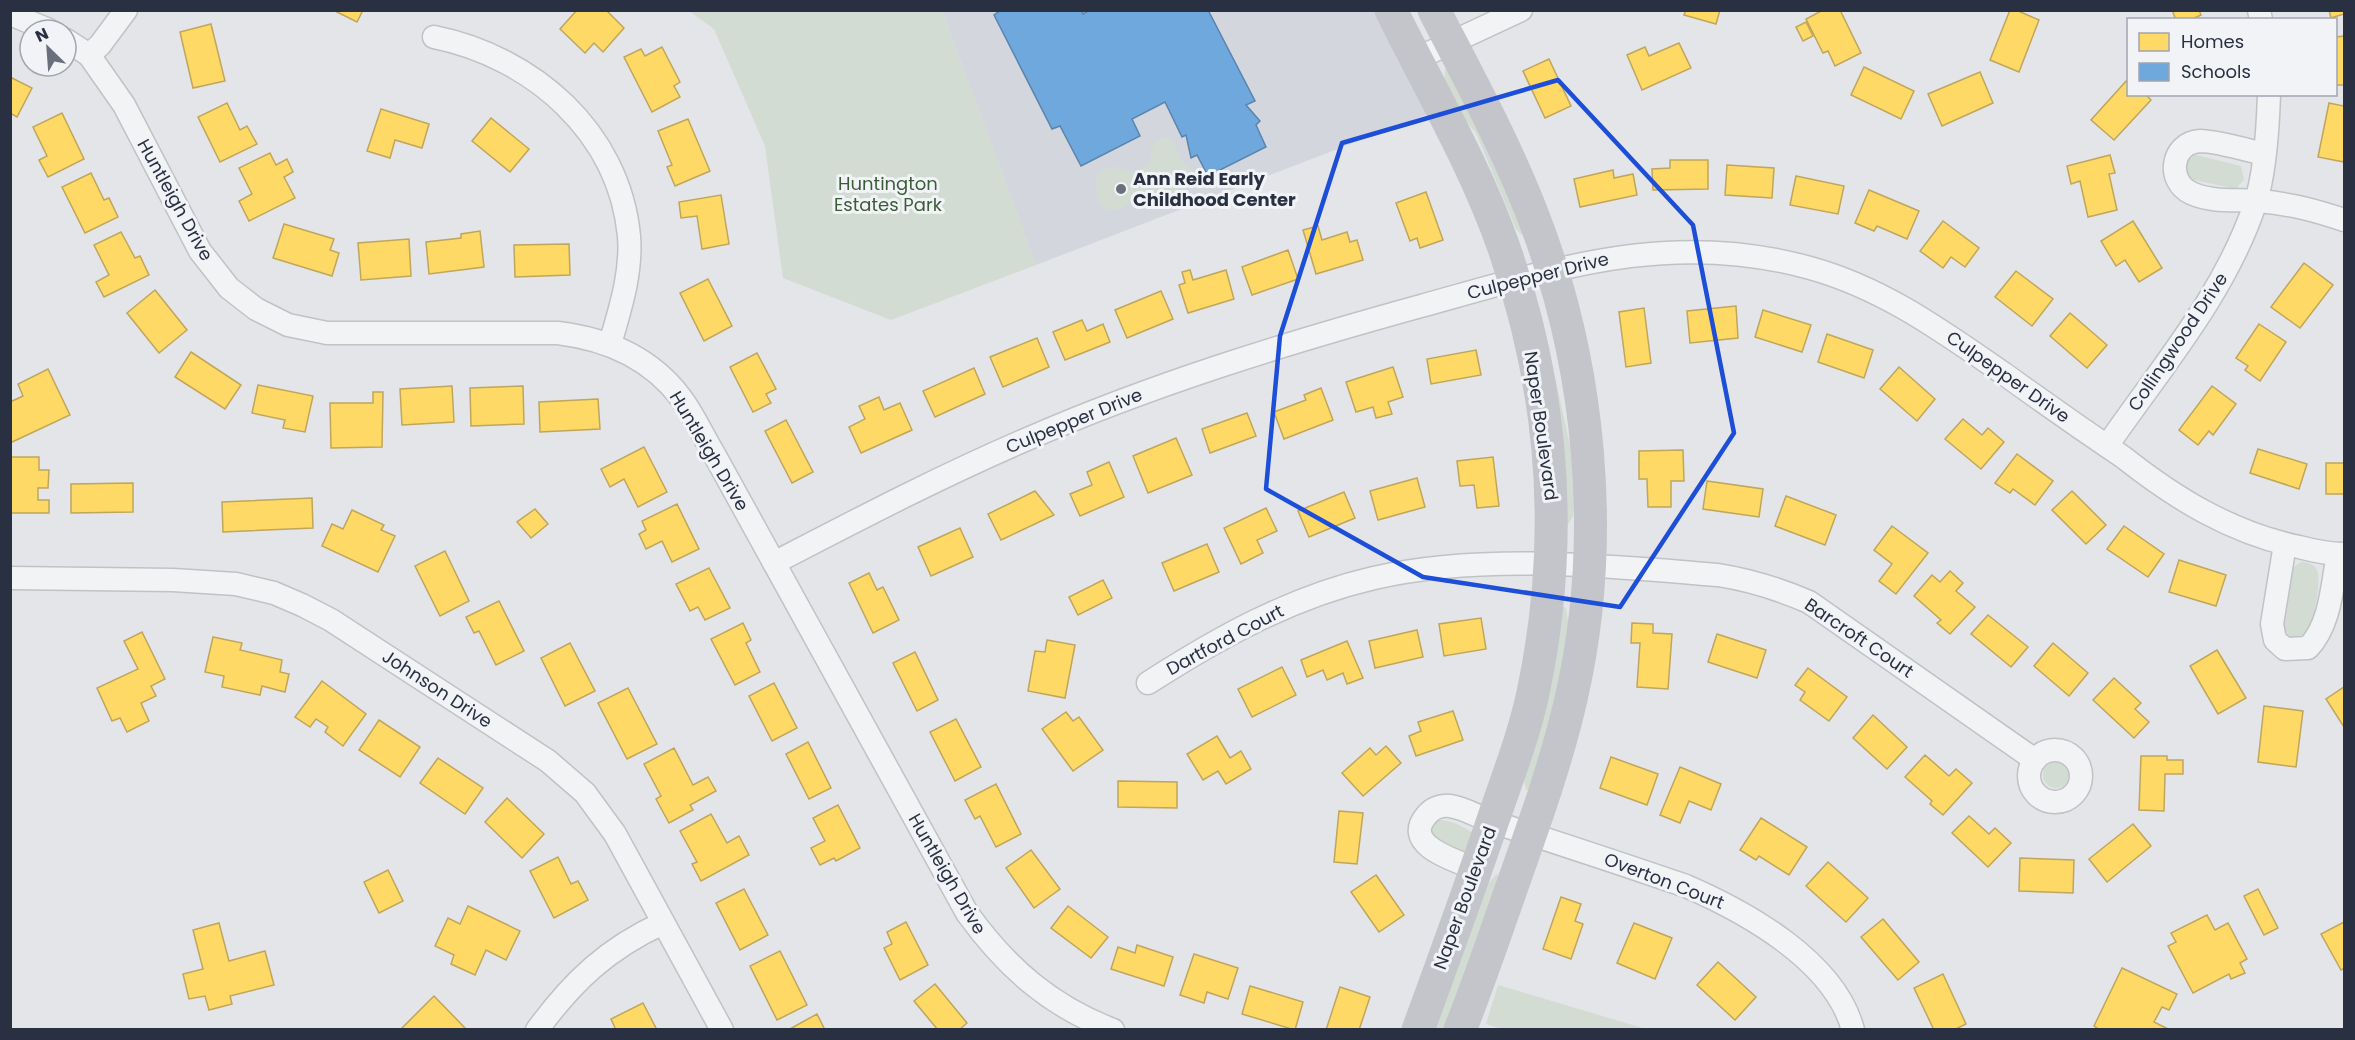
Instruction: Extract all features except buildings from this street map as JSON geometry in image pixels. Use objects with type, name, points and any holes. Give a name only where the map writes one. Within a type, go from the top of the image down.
[{"type":"main road","name":"Naper Boulevard","points":[[1391,10],[1488,205],[1514,281],[1530,343],[1545,424],[1552,503],[1551,565],[1544,631],[1532,695],[1515,755],[1418,1029]]},
{"type":"main road","points":[[1434,10],[1505,150],[1531,210],[1551,269],[1567,330],[1581,404],[1589,486],[1591,540],[1583,634],[1572,698],[1531,833],[1460,1029]]},
{"type":"street","points":[[89,55],[105,39],[126,10]]},
{"type":"street","points":[[1416,59],[1521,10]]},
{"type":"street","points":[[434,37],[462,43],[518,69],[567,107],[600,146],[623,199],[629,237],[628,274],[610,344]]},
{"type":"street","name":"Huntleigh Drive","points":[[78,48],[89,55],[124,105],[200,251],[229,288],[264,314],[288,325],[327,333],[558,333],[583,336],[610,344],[650,367],[668,382],[682,400],[774,563],[967,913],[1005,962],[1036,988],[1100,1027]]},
{"type":"street","name":"Collingwood Drive","points":[[2107,446],[2228,269],[2256,201],[2268,127],[2269,96]]},
{"type":"street","points":[[2264,154],[2201,141],[2181,150],[2173,169],[2175,178],[2191,193],[2221,201],[2256,201],[2305,207],[2344,220]]},
{"type":"street","name":"Culpepper Drive","points":[[774,563],[879,508],[983,458],[1137,395],[1296,341],[1551,269],[1641,253],[1691,251],[1736,253],[1775,259],[1845,279],[1914,313],[2201,512],[2235,527],[2285,544],[2341,554]]},
{"type":"street","points":[[2285,544],[2272,624],[2275,640],[2284,649],[2308,648],[2319,637],[2327,615],[2341,554]]},
{"type":"street","name":"Dartford Court","points":[[1148,683],[1247,624],[1294,603],[1337,588],[1416,570],[1463,565],[1589,567]]},
{"type":"street","name":"Barcroft Court","points":[[1589,567],[1718,574],[1776,588],[1809,602],[2035,760]]},
{"type":"street","name":"Johnson Drive","points":[[10,578],[210,581],[236,584],[303,605],[360,640],[568,776],[605,818],[722,1029]]},
{"type":"street","name":"Overton Court","points":[[1476,869],[1432,851],[1424,843],[1421,824],[1426,815],[1441,806],[1452,806],[1492,822],[1686,886],[1737,910],[1772,932],[1808,961],[1838,996],[1853,1029]]},
{"type":"street","points":[[537,1029],[570,987],[599,960],[636,936],[663,923]]},
{"type":"highlighted area","points":[[1558,80],[1693,225],[1734,433],[1620,607],[1423,577],[1266,489],[1280,336],[1342,143]]},
{"type":"shaded area","name":"Ann Reid Early Childhood Center","points":[[942,11],[1378,11],[1431,113],[1036,265]]},
{"type":"green space","name":"Huntington Estates Park","points":[[689,11],[942,11],[1036,265],[891,320],[783,278],[765,146],[714,29]]},
{"type":"green space","points":[[1448,66],[1451,68],[1524,233],[1522,235],[1516,229],[1476,133],[1449,101],[1444,84],[1445,70]]},
{"type":"green space","points":[[1162,137],[1173,142],[1183,162],[1193,170],[1194,183],[1163,196],[1142,192],[1124,207],[1116,210],[1104,207],[1095,190],[1097,175],[1113,167],[1132,172],[1140,170],[1148,162],[1153,146]]},
{"type":"green space","points":[[2196,155],[2241,166],[2244,179],[2236,189],[2190,179],[2185,170],[2187,160]]},
{"type":"green space","points":[[1540,320],[1543,322],[1574,464],[1576,495],[1573,516],[1567,526]]},
{"type":"green space","points":[[2301,562],[2314,566],[2317,570],[2318,591],[2309,633],[2301,638],[2291,638],[2283,628],[2291,575],[2294,567]]},
{"type":"green space","points":[[1562,606],[1566,608],[1570,635],[1552,729],[1530,789],[1526,790],[1524,781]]},
{"type":"green space","points":[[2056,762],[2065,766],[2069,775],[2065,784],[2056,788],[2047,784],[2043,775],[2047,766]]},
{"type":"green space","points":[[1438,820],[1457,824],[1473,834],[1469,850],[1455,850],[1431,837],[1431,827]]},
{"type":"green space","points":[[1497,874],[1499,876],[1448,1029],[1431,1030],[1484,888]]},
{"type":"green space","points":[[1498,985],[1646,1029],[1502,1029],[1486,1024]]},
{"type":"place","name":"Ann Reid Early Childhood Center","points":[[1121,189]]}]
